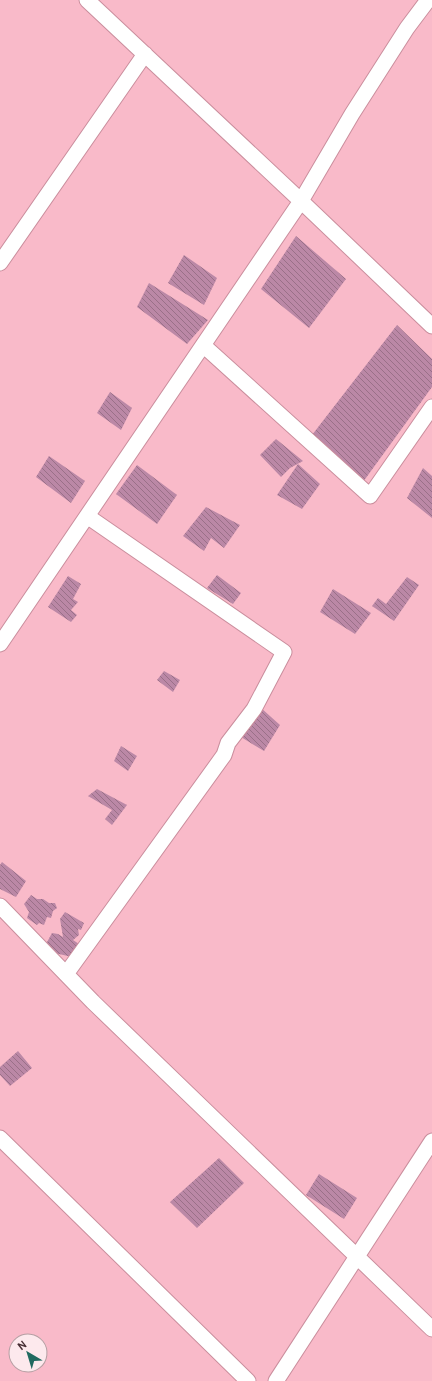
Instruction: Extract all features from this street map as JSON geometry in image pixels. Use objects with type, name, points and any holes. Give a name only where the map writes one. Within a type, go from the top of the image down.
[{"type":"street","points":[[87,0],[432,326]]},
{"type":"street","points":[[0,644],[301,201],[352,114],[407,28],[428,0]]},
{"type":"street","points":[[0,263],[145,54]]},
{"type":"street","points":[[203,345],[370,496],[432,407]]},
{"type":"street","points":[[66,974],[224,755],[228,742],[254,709],[284,652],[87,516]]},
{"type":"street","points":[[0,906],[93,1002],[432,1328]]},
{"type":"street","points":[[0,1138],[248,1381]]},
{"type":"street","points":[[276,1381],[432,1141]]},
{"type":"building","points":[[296,236],[346,279],[309,328],[261,289]]},
{"type":"building","points":[[184,255],[217,278],[204,305],[168,283]]},
{"type":"building","points":[[149,283],[208,320],[187,344],[137,307]]},
{"type":"building","points":[[397,325],[432,359],[432,387],[363,482],[312,435]]},
{"type":"building","points":[[110,392],[132,408],[121,430],[97,413]]},
{"type":"building","points":[[276,439],[303,461],[290,468],[281,477],[260,455]]},
{"type":"building","points":[[49,456],[85,481],[71,503],[36,477]]},
{"type":"building","points":[[298,464],[320,484],[302,509],[277,495]]},
{"type":"building","points":[[137,465],[177,495],[157,524],[116,494]]},
{"type":"building","points":[[423,468],[432,476],[432,518],[407,498]]},
{"type":"building","points":[[206,507],[240,525],[224,548],[211,538],[204,551],[183,536]]},
{"type":"building","points":[[217,575],[241,593],[233,604],[207,588]]},
{"type":"building","points":[[68,576],[81,584],[73,599],[78,602],[71,610],[77,615],[71,622],[48,607]]},
{"type":"building","points":[[407,577],[419,585],[394,621],[372,606],[378,598],[386,604]]},
{"type":"building","points":[[333,589],[371,613],[355,634],[320,612]]},
{"type":"building","points":[[164,671],[180,680],[173,692],[157,680]]},
{"type":"building","points":[[261,708],[280,725],[264,751],[241,737]]},
{"type":"building","points":[[121,746],[137,756],[128,771],[114,761]]},
{"type":"building","points":[[97,789],[127,805],[112,825],[105,819],[112,810],[88,796]]},
{"type":"building","points":[[2,862],[26,881],[16,897],[0,889],[0,865]]},
{"type":"building","points":[[31,895],[37,899],[43,899],[49,903],[55,903],[57,908],[53,911],[51,918],[47,917],[44,925],[39,923],[37,925],[27,918],[29,912],[24,904]]},
{"type":"building","points":[[65,912],[84,923],[81,930],[78,929],[79,935],[73,940],[79,944],[72,957],[59,954],[55,955],[46,944],[52,933],[63,937],[60,919]]},
{"type":"building","points":[[18,1051],[32,1068],[10,1086],[0,1075],[0,1067]]},
{"type":"building","points":[[219,1158],[244,1183],[197,1228],[170,1202]]},
{"type":"building","points":[[319,1174],[357,1198],[344,1219],[306,1195]]}]
